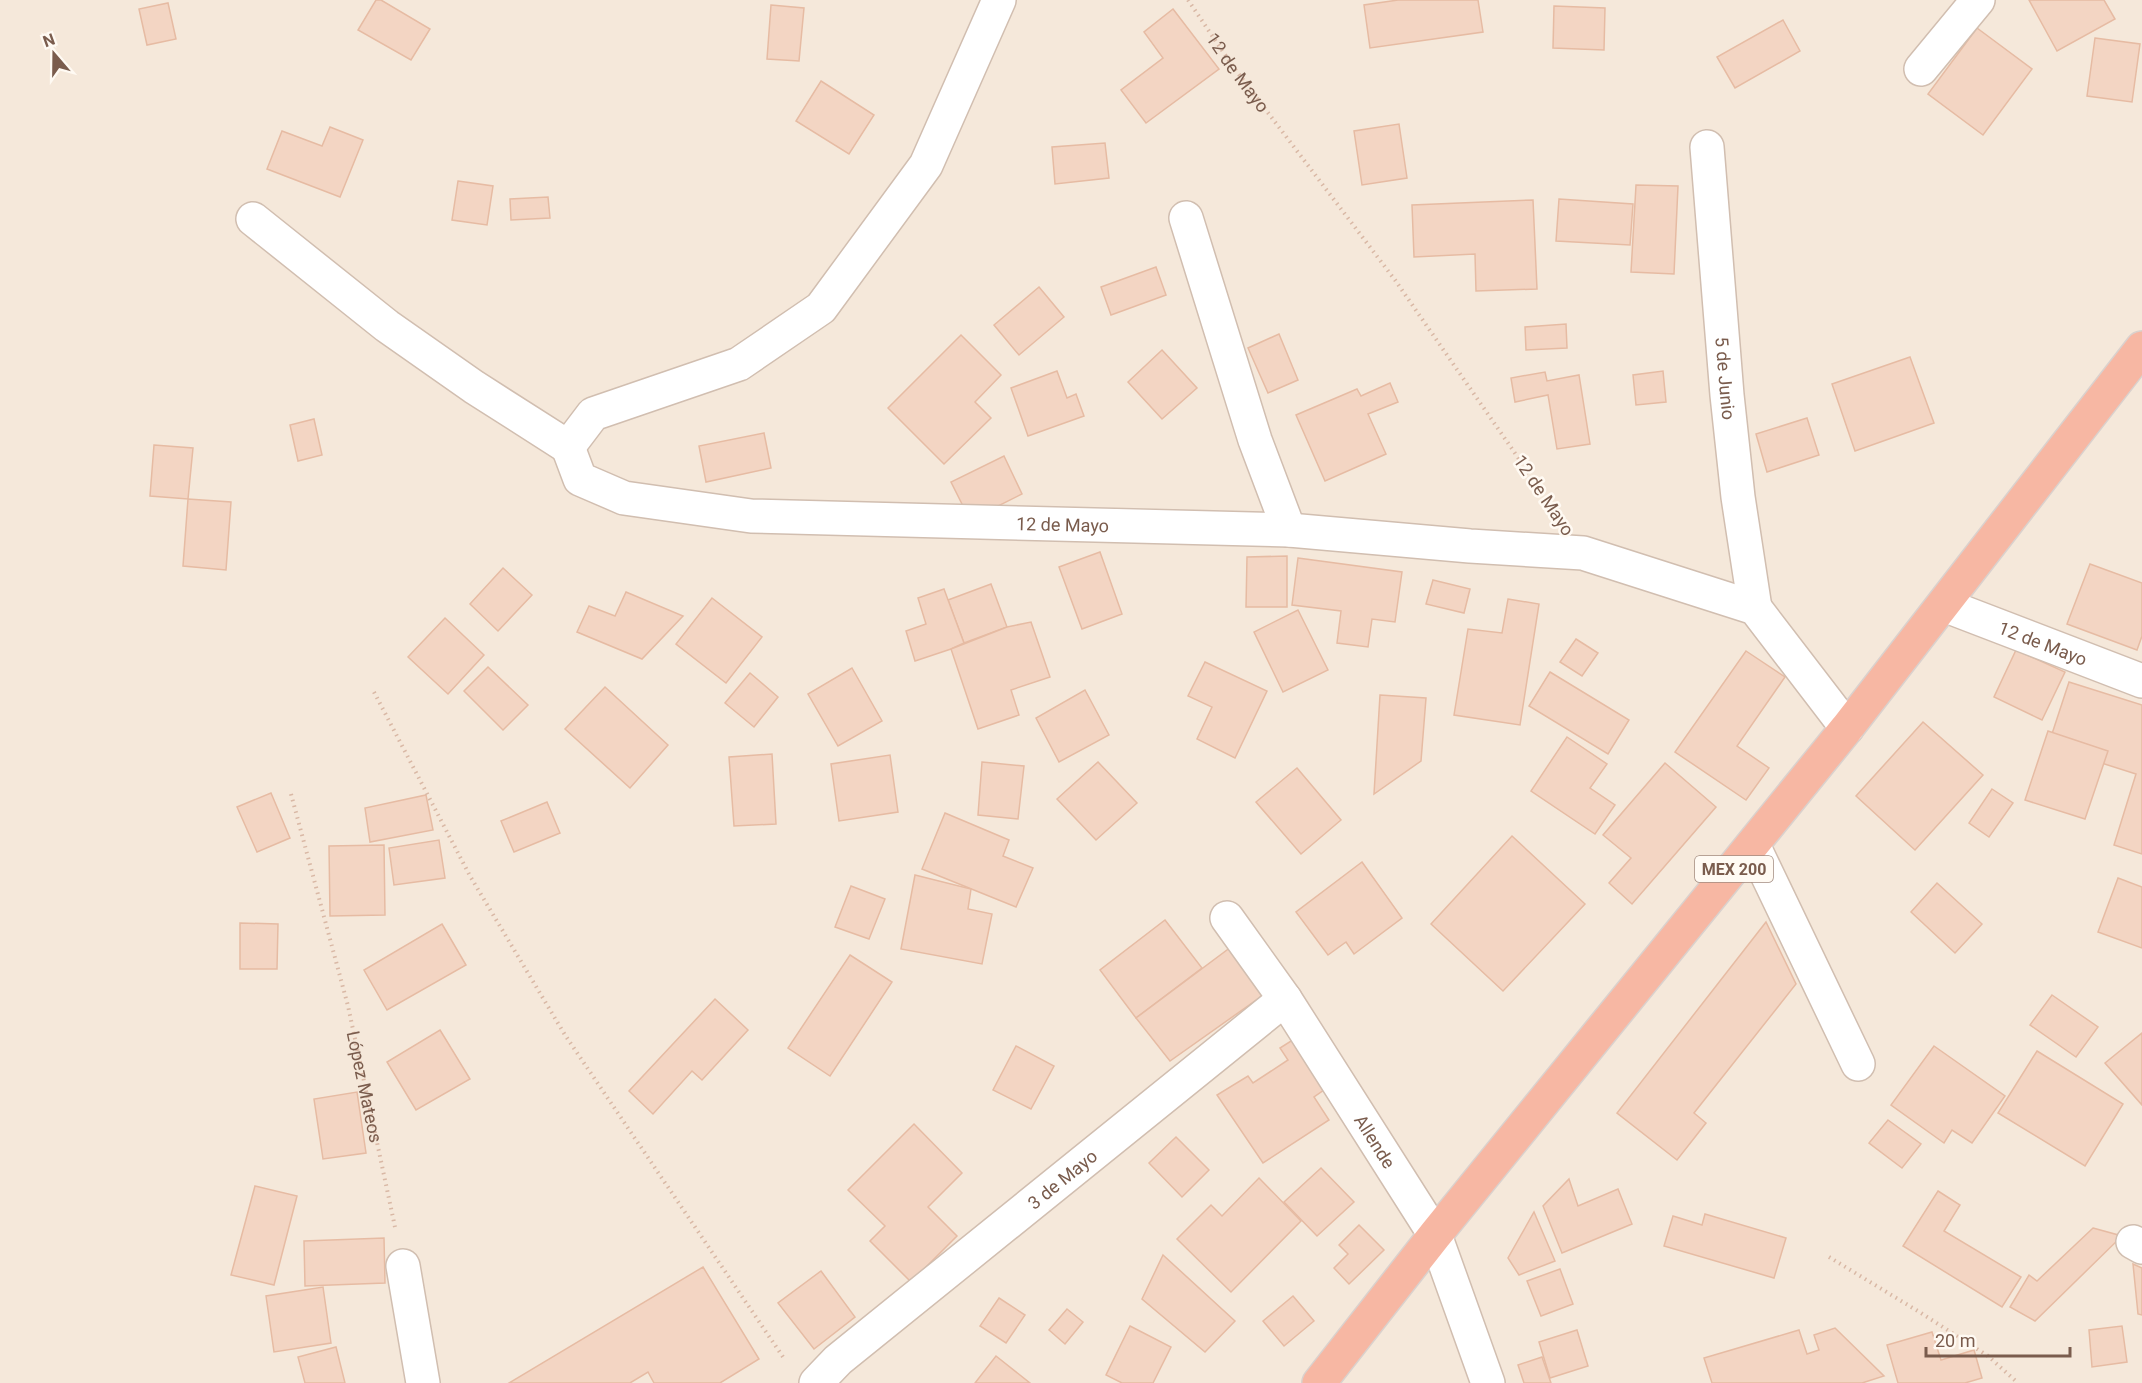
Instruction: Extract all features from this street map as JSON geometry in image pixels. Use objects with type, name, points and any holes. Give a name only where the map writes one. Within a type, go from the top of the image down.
[{"type":"highway","name":"MEX 200","points":[[1319,1383],[1435,1235],[1847,728],[2142,348]]},
{"type":"street","points":[[253,219],[387,326],[474,387],[568,447],[593,414],[739,364],[821,308],[926,165],[999,0]]},
{"type":"street","points":[[1921,69],[1978,0]]},
{"type":"street","name":"5 de Junio","points":[[1707,147],[1727,395],[1738,497],[1755,608]]},
{"type":"street","points":[[1186,218],[1255,440],[1289,530]]},
{"type":"street","name":"12 de Mayo","points":[[568,447],[580,479],[624,498],[751,516],[1289,530],[1470,546],[1583,553],[1755,608]]},
{"type":"street","name":"12 de Mayo","points":[[1944,604],[2142,681]]},
{"type":"street","points":[[1755,608],[1847,728]]},
{"type":"street","points":[[1753,845],[1858,1064]]},
{"type":"street","name":"Allende","points":[[1227,918],[1285,999],[1435,1235],[1488,1383]]},
{"type":"street","name":"3 de Mayo","points":[[827,1372],[1285,999]]},
{"type":"street","points":[[403,1266],[423,1383]]},
{"type":"path","name":"12 de Mayo","points":[[1188,0],[1234,68],[1395,280],[1583,553]]},
{"type":"path","points":[[374,692],[470,876],[565,1035],[788,1364]]},
{"type":"path","name":"López Mateos","points":[[291,794],[348,1006],[403,1266]]},
{"type":"path","points":[[1829,1257],[1988,1356],[2018,1383]]},
{"type":"shaded area","points":[[0,0],[2142,0],[2142,1383],[0,1383]]},
{"type":"building","points":[[376,0],[381,0],[430,29],[411,60],[358,30]]},
{"type":"building","points":[[1398,0],[1478,0],[1483,32],[1370,48],[1364,5]]},
{"type":"building","points":[[2029,0],[2104,0],[2115,19],[2057,51]]},
{"type":"building","points":[[168,3],[176,39],[147,45],[139,9]]},
{"type":"building","points":[[771,5],[804,8],[799,61],[767,59]]},
{"type":"building","points":[[1554,6],[1605,8],[1604,50],[1553,48]]},
{"type":"building","points":[[1173,9],[1219,69],[1146,123],[1121,90],[1163,58],[1144,32]]},
{"type":"building","points":[[1783,20],[1800,51],[1735,88],[1717,57]]},
{"type":"building","points":[[1977,28],[2032,69],[1983,135],[1928,94]]},
{"type":"building","points":[[2095,38],[2140,44],[2132,102],[2087,96]]},
{"type":"building","points":[[821,81],[874,115],[849,154],[796,121]]},
{"type":"building","points":[[1399,124],[1407,178],[1362,185],[1354,131]]},
{"type":"building","points":[[330,127],[363,140],[340,197],[267,169],[282,131],[322,146]]},
{"type":"building","points":[[1105,143],[1109,178],[1055,184],[1052,147]]},
{"type":"building","points":[[458,181],[493,186],[487,225],[452,220]]},
{"type":"building","points":[[1636,185],[1678,186],[1674,274],[1631,272]]},
{"type":"building","points":[[548,197],[550,218],[511,220],[510,199]]},
{"type":"building","points":[[1559,199],[1633,204],[1630,245],[1556,241]]},
{"type":"building","points":[[1533,200],[1537,289],[1476,291],[1475,254],[1414,257],[1412,205]]},
{"type":"building","points":[[1156,267],[1166,295],[1111,315],[1101,287]]},
{"type":"building","points":[[1039,287],[1064,317],[1019,355],[994,325]]},
{"type":"building","points":[[1566,324],[1567,348],[1526,350],[1525,327]]},
{"type":"building","points":[[1279,334],[1298,380],[1268,393],[1248,348]]},
{"type":"building","points":[[961,335],[1001,375],[975,402],[991,418],[944,464],[888,408]]},
{"type":"building","points":[[1162,350],[1197,388],[1162,419],[1128,382]]},
{"type":"building","points":[[1910,357],[1934,423],[1855,451],[1832,384]]},
{"type":"building","points":[[1057,371],[1067,398],[1076,394],[1084,416],[1028,436],[1011,388]]},
{"type":"building","points":[[1663,371],[1666,402],[1636,405],[1633,375]]},
{"type":"building","points":[[1545,372],[1547,381],[1579,375],[1590,444],[1557,449],[1548,395],[1515,402],[1511,378]]},
{"type":"building","points":[[1390,383],[1398,402],[1368,414],[1386,454],[1325,481],[1296,415],[1357,389],[1361,396]]},
{"type":"building","points":[[1807,418],[1819,455],[1767,472],[1756,434]]},
{"type":"building","points":[[314,419],[322,455],[298,461],[290,425]]},
{"type":"building","points":[[764,433],[771,468],[706,482],[699,446]]},
{"type":"building","points":[[154,445],[193,448],[188,499],[150,496]]},
{"type":"building","points":[[1004,456],[1022,494],[970,520],[951,482]]},
{"type":"building","points":[[188,499],[231,502],[226,570],[183,566]]},
{"type":"building","points":[[1100,552],[1122,614],[1082,629],[1059,567]]},
{"type":"building","points":[[1287,556],[1287,607],[1246,607],[1247,557]]},
{"type":"building","points":[[1298,558],[1402,572],[1395,622],[1372,619],[1368,647],[1337,643],[1341,611],[1292,605]]},
{"type":"building","points":[[2090,564],[2142,583],[2142,636],[2137,650],[2067,624]]},
{"type":"building","points":[[503,568],[532,595],[498,631],[470,604]]},
{"type":"building","points":[[1433,580],[1470,589],[1464,613],[1426,604]]},
{"type":"building","points":[[991,584],[1007,627],[964,643],[948,600]]},
{"type":"building","points":[[944,589],[964,643],[915,661],[906,631],[926,624],[918,598]]},
{"type":"building","points":[[626,592],[683,616],[642,659],[577,632],[589,606],[615,616]]},
{"type":"building","points":[[712,598],[762,637],[726,683],[676,644]]},
{"type":"building","points":[[1508,599],[1539,604],[1520,725],[1454,715],[1468,629],[1502,633]]},
{"type":"building","points":[[1298,610],[1328,670],[1283,692],[1254,632]]},
{"type":"building","points":[[445,618],[484,655],[448,694],[408,657]]},
{"type":"building","points":[[1031,622],[1050,677],[1011,690],[1019,715],[978,729],[951,649],[1007,627]]},
{"type":"building","points":[[1576,639],[1598,653],[1582,676],[1560,662]]},
{"type":"building","points":[[2016,650],[2065,672],[2042,720],[1994,697]]},
{"type":"building","points":[[1746,651],[1785,677],[1737,746],[1769,768],[1746,800],[1675,752]]},
{"type":"building","points":[[1205,662],[1267,691],[1235,758],[1197,739],[1212,707],[1188,696]]},
{"type":"building","points":[[488,667],[528,705],[503,730],[464,691]]},
{"type":"building","points":[[852,668],[882,721],[838,746],[808,694]]},
{"type":"building","points":[[1550,672],[1629,720],[1608,754],[1529,706]]},
{"type":"building","points":[[750,673],[778,697],[754,727],[725,703]]},
{"type":"building","points":[[2069,682],[2142,705],[2142,854],[2114,845],[2136,774],[2048,746]]},
{"type":"building","points":[[605,687],[668,745],[630,788],[565,729]]},
{"type":"building","points":[[1085,690],[1109,735],[1059,762],[1036,718]]},
{"type":"building","points":[[1380,695],[1426,698],[1421,761],[1374,794]]},
{"type":"building","points":[[1923,722],[1983,775],[1915,850],[1856,796]]},
{"type":"building","points":[[2048,731],[2108,751],[2085,819],[2025,800]]},
{"type":"building","points":[[1567,737],[1607,764],[1590,788],[1615,805],[1595,834],[1531,791]]},
{"type":"building","points":[[772,754],[776,824],[734,826],[729,757]]},
{"type":"building","points":[[890,755],[898,812],[839,821],[831,764]]},
{"type":"building","points":[[982,762],[1024,766],[1018,819],[978,815]]},
{"type":"building","points":[[1098,762],[1137,803],[1096,840],[1057,799]]},
{"type":"building","points":[[1665,763],[1716,807],[1632,904],[1609,883],[1631,858],[1603,835]]},
{"type":"building","points":[[1297,768],[1341,820],[1301,854],[1256,802]]},
{"type":"building","points":[[1992,789],[2013,803],[1989,837],[1969,823]]},
{"type":"building","points":[[271,793],[290,838],[257,852],[237,807]]},
{"type":"building","points":[[426,795],[433,830],[370,842],[365,808]]},
{"type":"building","points":[[547,802],[560,833],[514,852],[501,821]]},
{"type":"building","points":[[945,813],[1009,840],[1003,856],[1033,868],[1016,907],[922,869]]},
{"type":"building","points":[[1512,836],[1585,904],[1503,991],[1431,924]]},
{"type":"building","points":[[439,840],[445,878],[394,885],[389,848]]},
{"type":"building","points":[[384,845],[385,915],[330,916],[329,846]]},
{"type":"building","points":[[1362,862],[1402,918],[1354,954],[1346,942],[1328,955],[1296,912]]},
{"type":"building","points":[[915,875],[971,889],[968,909],[992,914],[982,964],[901,949]]},
{"type":"building","points":[[2118,878],[2142,887],[2142,948],[2098,932]]},
{"type":"building","points":[[1937,883],[1982,924],[1955,953],[1911,912]]},
{"type":"building","points":[[851,886],[885,899],[869,939],[835,927]]},
{"type":"building","points":[[1165,920],[1202,968],[1136,1018],[1100,970]]},
{"type":"building","points":[[1766,922],[1796,984],[1694,1113],[1706,1123],[1677,1160],[1617,1113]]},
{"type":"building","points":[[240,923],[278,924],[277,969],[240,969]]},
{"type":"building","points":[[442,924],[466,965],[387,1010],[364,970]]},
{"type":"building","points":[[1235,944],[1269,991],[1170,1061],[1136,1018]]},
{"type":"building","points":[[850,955],[892,982],[830,1076],[788,1048]]},
{"type":"building","points":[[2052,995],[2098,1027],[2076,1057],[2030,1025]]},
{"type":"building","points":[[715,999],[748,1030],[702,1080],[692,1071],[653,1114],[629,1091]]},
{"type":"building","points":[[440,1030],[470,1079],[416,1110],[387,1062]]},
{"type":"building","points":[[2142,1033],[2142,1105],[2105,1063]]},
{"type":"building","points":[[1302,1034],[1334,1083],[1314,1097],[1329,1120],[1263,1163],[1217,1095],[1248,1076],[1253,1083],[1288,1060],[1280,1048]]},
{"type":"building","points":[[1016,1046],[1054,1066],[1031,1109],[993,1090]]},
{"type":"building","points":[[1934,1046],[2005,1096],[1972,1143],[1952,1130],[1944,1143],[1891,1105]]},
{"type":"building","points":[[2037,1051],[2123,1104],[2085,1166],[1998,1113]]},
{"type":"building","points":[[357,1092],[366,1153],[323,1159],[314,1099]]},
{"type":"building","points":[[1888,1120],[1921,1144],[1902,1168],[1869,1143]]},
{"type":"building","points":[[914,1124],[962,1173],[928,1207],[957,1236],[911,1282],[870,1241],[885,1226],[848,1190]]},
{"type":"building","points":[[1176,1137],[1209,1170],[1182,1197],[1149,1163]]},
{"type":"building","points":[[1321,1168],[1354,1202],[1317,1236],[1284,1202]]},
{"type":"building","points":[[1259,1178],[1301,1221],[1231,1292],[1177,1239],[1211,1205],[1222,1216]]},
{"type":"building","points":[[1569,1179],[1578,1206],[1618,1189],[1632,1224],[1562,1253],[1543,1206]]},
{"type":"building","points":[[255,1186],[297,1196],[274,1285],[231,1275]]},
{"type":"building","points":[[1938,1191],[1960,1205],[1944,1231],[2021,1277],[2002,1307],[1903,1246]]},
{"type":"building","points":[[1534,1212],[1555,1261],[1519,1275],[1508,1258]]},
{"type":"building","points":[[1705,1214],[1786,1238],[1774,1278],[1664,1246],[1673,1216],[1702,1225]]},
{"type":"building","points":[[1359,1225],[1384,1250],[1349,1284],[1334,1268],[1348,1254],[1339,1245]]},
{"type":"building","points":[[2093,1228],[2122,1236],[2035,1321],[2010,1307],[2029,1275],[2037,1281]]},
{"type":"building","points":[[384,1238],[385,1283],[305,1286],[304,1241]]},
{"type":"building","points":[[1163,1255],[1235,1321],[1205,1352],[1142,1299]]},
{"type":"building","points":[[2133,1264],[2142,1268],[2142,1315],[2138,1314]]},
{"type":"building","points":[[703,1267],[759,1359],[720,1383],[654,1383],[648,1372],[630,1383],[509,1383]]},
{"type":"building","points":[[1560,1269],[1573,1304],[1541,1316],[1527,1281]]},
{"type":"building","points":[[821,1271],[855,1317],[814,1349],[778,1303]]},
{"type":"building","points":[[323,1287],[331,1343],[274,1352],[266,1296]]},
{"type":"building","points":[[1293,1296],[1314,1321],[1284,1346],[1263,1321]]},
{"type":"building","points":[[999,1298],[1025,1315],[1006,1343],[980,1326]]},
{"type":"building","points":[[1067,1309],[1083,1322],[1065,1344],[1049,1330]]},
{"type":"building","points":[[1130,1326],[1171,1347],[1153,1383],[1122,1383],[1106,1375]]},
{"type":"building","points":[[2122,1326],[2127,1362],[2092,1367],[2089,1330]]},
{"type":"building","points":[[1835,1328],[1884,1376],[1862,1383],[1712,1383],[1704,1358],[1799,1330],[1807,1354],[1819,1350],[1814,1335]]},
{"type":"building","points":[[1577,1330],[1588,1366],[1550,1378],[1539,1342]]},
{"type":"building","points":[[1932,1332],[1941,1360],[1974,1350],[1982,1378],[1965,1383],[1898,1383],[1887,1345]]},
{"type":"building","points":[[336,1347],[345,1383],[305,1383],[298,1357]]},
{"type":"building","points":[[996,1356],[1030,1383],[975,1383]]},
{"type":"building","points":[[1542,1357],[1551,1383],[1524,1383],[1518,1365]]}]
